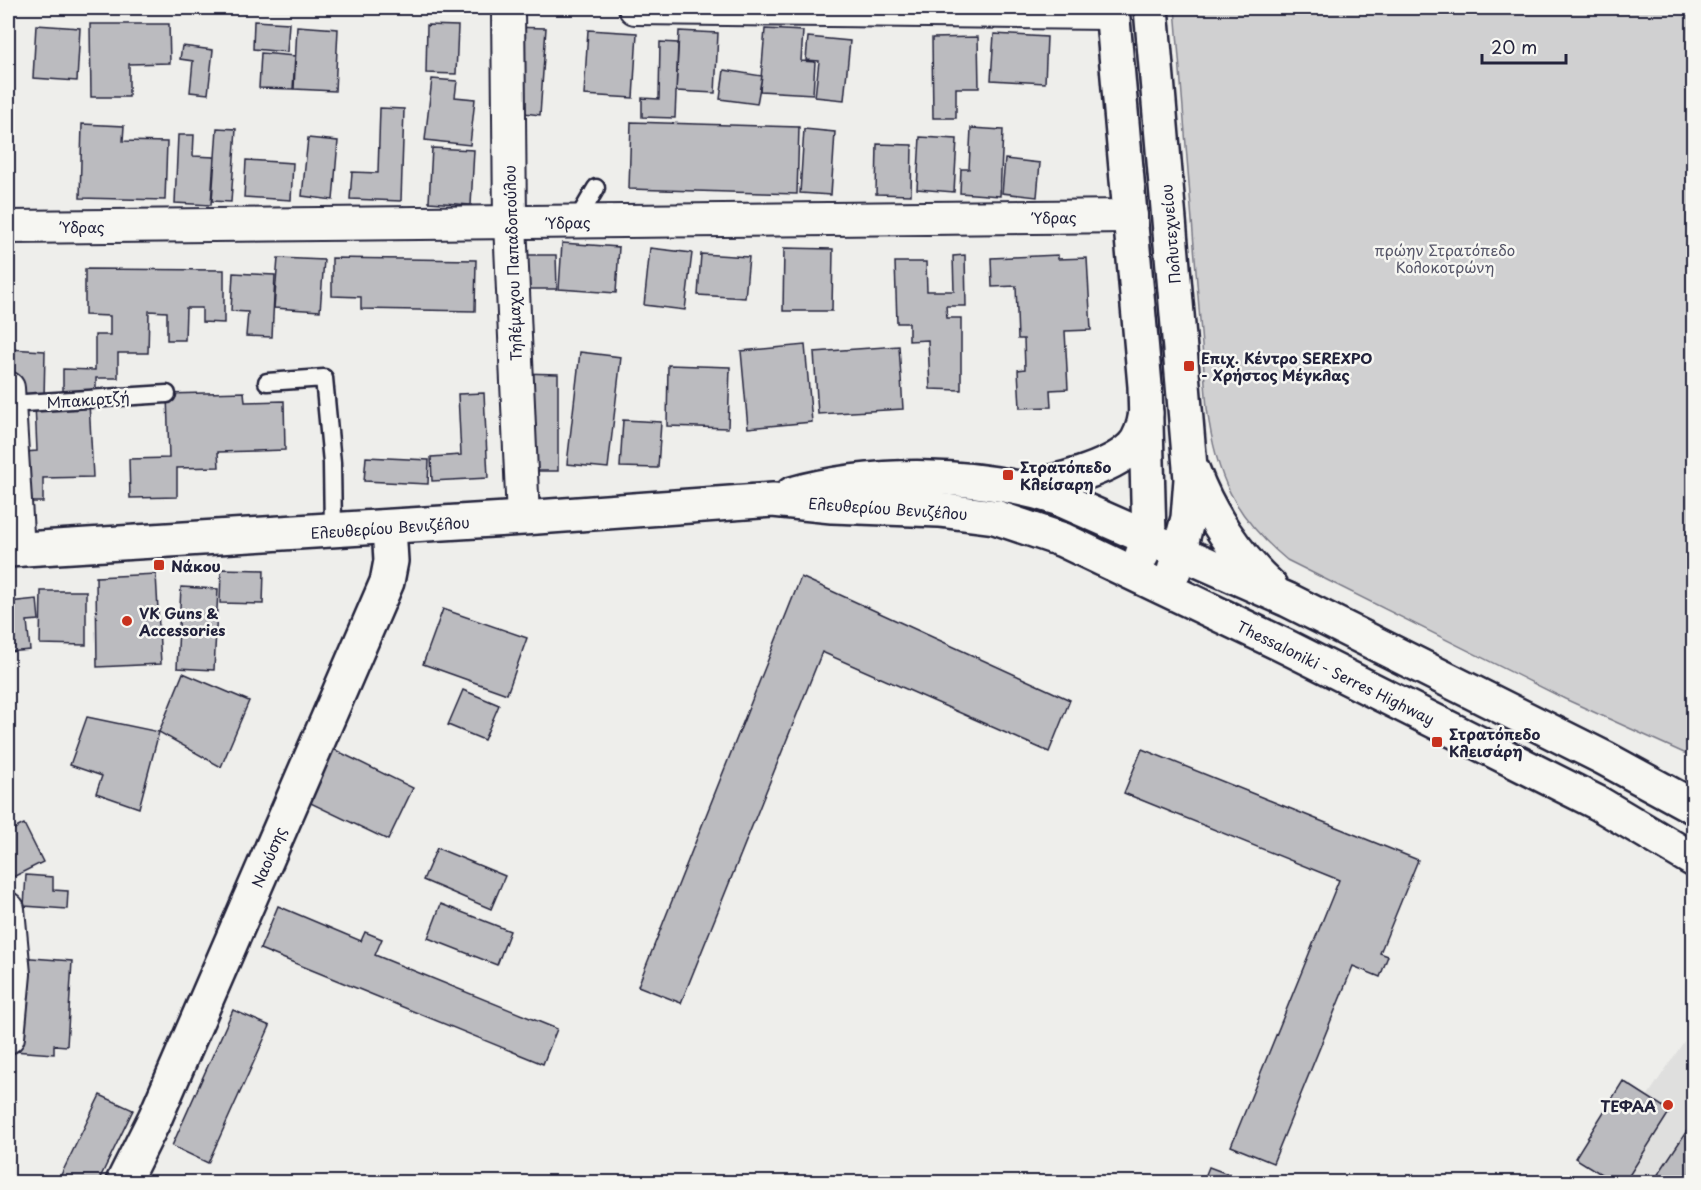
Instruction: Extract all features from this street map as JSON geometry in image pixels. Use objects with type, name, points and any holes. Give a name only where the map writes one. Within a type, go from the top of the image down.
[{"type":"main road","name":"Πολυτεχνείου","points":[[1151,8],[1191,496],[1181,552],[1166,589]]},
{"type":"main road","points":[[1112,10],[1146,411],[1149,537],[1135,574]]},
{"type":"main road","points":[[1022,488],[1062,480],[1126,452],[1137,439],[1146,411]]},
{"type":"main road","points":[[1189,460],[1204,498],[1233,545],[1258,574],[1288,600]]},
{"type":"main road","name":"Ελευθερίου Βενιζέλου","points":[[773,500],[830,484],[850,482],[929,479],[1022,488],[1075,504],[1149,537]]},
{"type":"main road","name":"Ελευθερίου Βενιζέλου","points":[[13,550],[773,500],[832,506],[939,510],[995,517],[1063,540],[1135,574]]},
{"type":"main road","name":"Ναούσης","points":[[123,1182],[155,1118],[387,582],[391,561],[389,527]]},
{"type":"main road","points":[[1149,537],[1288,600],[1604,758],[1694,807]]},
{"type":"main road","name":"Thessaloniki - Serres Highway","points":[[1135,574],[1566,787],[1694,860]]},
{"type":"street","name":"Τηλέμαχου Παπαδοπούλου","points":[[508,8],[510,223],[523,518]]},
{"type":"street","points":[[635,8],[1112,10]]},
{"type":"street","name":"Ύδρας","points":[[8,226],[1131,216]]},
{"type":"street","points":[[8,396],[13,550]]},
{"type":"street","points":[[8,909],[15,974],[8,1021]]},
{"type":"lane","points":[[576,222],[596,188]]},
{"type":"lane","points":[[267,382],[324,378],[330,439],[333,530]]},
{"type":"lane","name":"Μπακιρτζή","points":[[8,396],[167,394]]},
{"type":"shaded area","name":"ΤΕΦΑΑ","points":[[1693,1028],[1693,1182],[1590,1182]]},
{"type":"green space","name":"πρώην Στρατόπεδο Κολοκοτρώνη","points":[[1175,8],[1693,8],[1693,757],[1565,699],[1287,560],[1253,527],[1241,511],[1222,475],[1207,408]]},
{"type":"building","points":[[254,21],[289,23],[287,52],[253,49]]},
{"type":"building","points":[[90,24],[169,24],[170,63],[129,64],[129,97],[91,97]]},
{"type":"building","points":[[36,25],[80,28],[77,81],[33,78]]},
{"type":"building","points":[[427,25],[458,26],[456,74],[426,73]]},
{"type":"building","points":[[297,26],[338,29],[335,91],[294,89]]},
{"type":"building","points":[[508,27],[546,28],[540,115],[508,111]]},
{"type":"building","points":[[765,29],[803,31],[801,61],[815,62],[813,94],[760,91]]},
{"type":"building","points":[[588,30],[637,33],[633,98],[584,95]]},
{"type":"building","points":[[679,31],[718,33],[715,93],[676,91]]},
{"type":"building","points":[[994,34],[1047,37],[1045,83],[991,80]]},
{"type":"building","points":[[808,37],[850,41],[844,100],[815,97],[819,61],[806,60]]},
{"type":"building","points":[[978,37],[979,88],[956,88],[956,118],[933,118],[932,38]]},
{"type":"building","points":[[660,42],[678,43],[675,118],[642,117],[642,98],[659,99]]},
{"type":"building","points":[[182,46],[213,50],[208,94],[190,92],[193,61],[180,59]]},
{"type":"building","points":[[261,53],[295,56],[293,89],[259,88]]},
{"type":"building","points":[[724,70],[762,76],[757,104],[720,99]]},
{"type":"building","points":[[432,79],[457,81],[455,97],[475,99],[470,145],[425,140]]},
{"type":"building","points":[[380,108],[404,109],[401,201],[350,199],[352,172],[378,173]]},
{"type":"building","points":[[631,122],[799,127],[797,194],[629,189]]},
{"type":"building","points":[[82,124],[124,126],[123,141],[167,142],[165,200],[80,198]]},
{"type":"building","points":[[217,128],[236,129],[231,202],[212,201]]},
{"type":"building","points":[[971,128],[1003,130],[1000,196],[960,193],[961,169],[969,169]]},
{"type":"building","points":[[804,129],[835,132],[831,195],[800,193]]},
{"type":"building","points":[[178,135],[194,135],[193,156],[214,157],[211,205],[175,203]]},
{"type":"building","points":[[920,137],[957,139],[954,192],[917,189]]},
{"type":"building","points":[[308,138],[338,141],[333,200],[302,196]]},
{"type":"building","points":[[877,144],[912,145],[911,195],[876,194]]},
{"type":"building","points":[[432,148],[474,150],[471,205],[429,202]]},
{"type":"building","points":[[1005,159],[1040,163],[1037,197],[1002,193]]},
{"type":"building","points":[[246,160],[293,163],[291,200],[244,197]]},
{"type":"building","points":[[562,243],[619,247],[616,293],[559,289]]},
{"type":"building","points":[[650,248],[692,253],[685,310],[644,305]]},
{"type":"building","points":[[784,248],[833,249],[832,311],[783,311]]},
{"type":"building","points":[[701,254],[749,257],[745,298],[698,295]]},
{"type":"building","points":[[522,255],[556,255],[557,289],[522,289]]},
{"type":"building","points":[[965,255],[966,306],[946,306],[947,318],[961,318],[961,390],[930,389],[928,340],[909,341],[909,323],[897,323],[895,262],[926,262],[927,291],[954,291],[953,256]]},
{"type":"building","points":[[1058,255],[1058,259],[1087,258],[1091,330],[1065,331],[1068,389],[1050,390],[1051,407],[1020,408],[1018,370],[1025,369],[1024,339],[1018,339],[1016,286],[992,287],[991,258]]},
{"type":"building","points":[[278,258],[324,260],[320,311],[274,308]]},
{"type":"building","points":[[332,258],[476,260],[475,311],[361,309],[361,297],[332,296]]},
{"type":"building","points":[[85,269],[224,270],[224,323],[202,322],[202,308],[186,308],[185,340],[167,340],[167,312],[149,311],[148,353],[118,353],[118,378],[96,378],[96,393],[63,393],[63,369],[95,370],[95,335],[110,335],[110,316],[85,315]]},
{"type":"building","points":[[233,273],[275,275],[272,337],[246,336],[248,312],[231,311]]},
{"type":"building","points":[[805,345],[812,422],[748,428],[741,351]]},
{"type":"building","points":[[899,346],[903,409],[818,414],[814,352]]},
{"type":"building","points":[[9,349],[45,351],[44,398],[8,393]]},
{"type":"building","points":[[580,352],[621,357],[608,468],[567,464]]},
{"type":"building","points":[[668,365],[730,367],[728,428],[667,426]]},
{"type":"building","points":[[518,373],[558,374],[558,471],[520,471],[534,431],[534,407],[517,405]]},
{"type":"building","points":[[244,392],[245,402],[284,401],[285,450],[218,452],[219,467],[177,468],[177,497],[130,498],[129,459],[169,458],[167,394]]},
{"type":"building","points":[[484,393],[488,478],[432,481],[431,457],[461,455],[458,394]]},
{"type":"building","points":[[89,402],[93,477],[43,478],[43,502],[15,502],[12,453],[37,451],[35,403]]},
{"type":"building","points":[[623,420],[661,422],[658,468],[620,467]]},
{"type":"building","points":[[366,457],[429,460],[428,484],[364,481]]},
{"type":"building","points":[[221,569],[264,570],[263,604],[220,603]]},
{"type":"building","name":"VK Guns & Accessories","points":[[156,574],[161,664],[97,667],[96,577]]},
{"type":"building","points":[[801,577],[1070,700],[1049,752],[822,652],[681,1003],[638,986]]},
{"type":"building","points":[[181,587],[218,589],[214,670],[177,668]]},
{"type":"building","points":[[41,591],[86,591],[86,645],[40,644]]},
{"type":"building","points":[[37,599],[39,620],[27,621],[30,650],[8,652],[8,602]]},
{"type":"building","points":[[443,609],[527,638],[507,694],[423,664]]},
{"type":"building","points":[[183,673],[249,701],[221,767],[159,732]]},
{"type":"building","points":[[463,690],[499,705],[484,740],[448,725]]},
{"type":"building","points":[[87,717],[159,732],[139,808],[96,793],[102,776],[70,765]]},
{"type":"building","points":[[325,745],[413,788],[388,840],[300,798]]},
{"type":"building","points":[[1142,749],[1418,860],[1380,953],[1388,956],[1380,977],[1353,966],[1273,1163],[1231,1146],[1339,880],[1124,793]]},
{"type":"building","points":[[24,824],[43,862],[9,879],[8,832]]},
{"type":"building","points":[[437,848],[505,876],[491,909],[423,880]]},
{"type":"building","points":[[26,875],[53,877],[53,890],[68,891],[67,909],[24,906]]},
{"type":"building","points":[[441,904],[510,931],[497,965],[428,938]]},
{"type":"building","points":[[278,906],[361,941],[365,932],[382,939],[375,955],[557,1029],[543,1064],[260,949]]},
{"type":"building","points":[[18,957],[72,961],[67,1046],[54,1045],[54,1054],[13,1051]]},
{"type":"building","points":[[233,1010],[270,1026],[208,1163],[172,1146]]},
{"type":"building","points":[[1623,1081],[1670,1111],[1625,1182],[1614,1182],[1575,1158]]},
{"type":"building","points":[[100,1095],[133,1110],[98,1182],[67,1182],[59,1179]]},
{"type":"building","points":[[1694,1120],[1694,1182],[1653,1182]]},
{"type":"building","points":[[1209,1167],[1249,1182],[1203,1182]]},
{"type":"place","name":"Επιχ. Κέντρο SEREXPO - Χρήστος Μέγκλας","points":[[1189,366]]},
{"type":"place","name":"Στρατόπεδο Κλείσαρη","points":[[1008,475]]},
{"type":"place","name":"Νάκου","points":[[159,565]]},
{"type":"place","name":"VK Guns & Accessories","points":[[127,621]]},
{"type":"place","name":"Στρατόπεδο Κλεισάρη","points":[[1437,742]]},
{"type":"place","name":"ΤΕΦΑΑ","points":[[1668,1105]]}]
